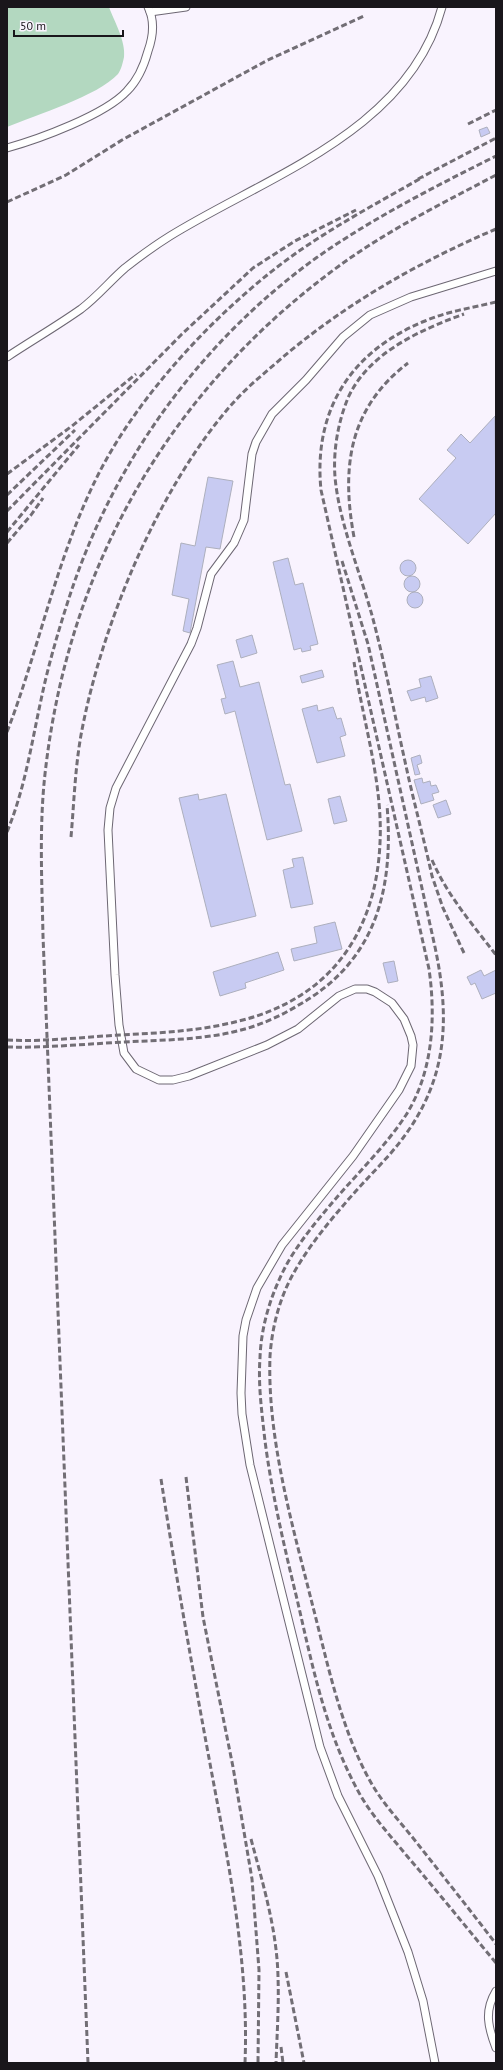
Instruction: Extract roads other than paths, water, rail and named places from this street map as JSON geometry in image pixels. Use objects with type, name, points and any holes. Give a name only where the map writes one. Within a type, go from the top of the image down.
[{"type":"lane","points":[[7,148],[29,141],[94,113],[114,102],[127,92],[138,77],[153,37],[149,9],[186,7]]},
{"type":"lane","points":[[7,357],[81,308],[126,268],[169,237],[301,163],[367,118],[396,89],[413,67],[429,40],[442,7]]},
{"type":"lane","points":[[435,2063],[427,2018],[408,1952],[378,1876],[338,1796],[320,1747],[249,1460],[242,1414],[241,1393],[243,1336],[246,1320],[257,1288],[282,1245],[353,1156],[400,1090],[411,1066],[413,1046],[411,1036],[404,1019],[392,1003],[375,992],[367,989],[355,989],[339,996],[298,1029],[239,1056],[189,1076],[173,1080],[159,1080],[136,1069],[124,1053],[119,1025],[108,830],[110,808],[116,788],[191,644],[197,628],[211,574],[234,543],[240,531],[247,505],[252,454],[261,431],[272,414],[306,380],[343,337],[370,315],[411,297],[496,271]]},
{"type":"lane","points":[[496,1991],[487,2011],[488,2024],[496,2048]]},
{"type":"railway","points":[[7,202],[66,175],[122,140],[266,61],[364,16]]},
{"type":"railway","points":[[468,124],[496,110]]},
{"type":"railway","points":[[418,179],[496,138]]},
{"type":"railway","points":[[7,832],[23,783],[54,649],[69,598],[87,548],[110,499],[136,453],[166,408],[198,367],[235,327],[274,291],[316,258],[382,216],[496,156]]},
{"type":"railway","points":[[88,2063],[42,896],[41,835],[43,794],[57,697],[77,624],[104,554],[137,488],[178,426],[225,368],[279,315],[339,266],[396,229],[496,175]]},
{"type":"railway","points":[[7,732],[29,669],[59,573],[82,510],[113,447],[134,416],[158,384],[184,354],[212,325],[270,273],[329,231],[423,177]]},
{"type":"railway","points":[[7,511],[182,334],[253,268],[295,241],[356,210]]},
{"type":"railway","points":[[71,837],[76,773],[81,735],[90,693],[118,604],[137,559],[158,516],[181,475],[206,437],[233,403],[251,385],[307,337],[332,319],[358,301],[439,255],[496,229]]},
{"type":"railway","points":[[496,302],[451,312],[425,321],[399,334],[376,349],[357,367],[342,387],[331,409],[323,434],[320,461],[321,490],[429,969],[432,1025],[427,1063],[422,1081],[406,1115],[382,1147],[338,1196],[312,1228],[293,1253],[282,1273],[268,1308],[261,1346],[260,1368],[261,1400],[271,1481],[314,1672],[336,1744],[357,1789],[374,1815],[496,1963]]},
{"type":"railway","points":[[464,314],[447,320],[397,345],[368,368],[357,382],[344,407],[337,437],[335,477],[341,512],[378,637],[409,780],[432,876],[443,908],[464,953]]},
{"type":"railway","points":[[354,537],[350,511],[349,487],[350,463],[354,441],[362,419],[373,399],[388,381],[408,363]]},
{"type":"railway","points":[[7,474],[72,426],[136,374]]},
{"type":"railway","points":[[7,495],[75,430]]},
{"type":"railway","points":[[7,532],[79,445]]},
{"type":"railway","points":[[7,543],[31,515],[43,498]]},
{"type":"railway","points":[[342,561],[368,644],[435,947],[443,998],[442,1047],[437,1070],[429,1093],[418,1115],[398,1145],[321,1232],[306,1253],[287,1285],[274,1325],[271,1346],[270,1387],[273,1419],[283,1483],[297,1546],[330,1675],[344,1722],[362,1766],[383,1801],[496,1944]]},
{"type":"railway","points":[[7,1040],[50,1040],[165,1032],[210,1027],[239,1021],[271,1011],[298,997],[322,979],[342,958],[357,934],[369,906],[376,876],[380,843],[378,797],[372,752],[354,662]]},
{"type":"railway","points":[[7,1047],[66,1046],[206,1037],[250,1028],[297,1006],[324,988],[345,968],[362,945],[374,921],[382,894],[387,866],[387,805]]},
{"type":"railway","points":[[432,860],[453,898],[496,955]]},
{"type":"railway","points":[[186,1477],[203,1617],[233,1767],[252,1879],[259,1970],[258,2063]]},
{"type":"railway","points":[[161,1479],[185,1624],[231,1879],[241,1952],[244,1989],[245,2063]]},
{"type":"railway","points":[[251,1839],[269,1907],[277,1959],[278,1999],[276,2063]]},
{"type":"railway","points":[[286,1972],[304,2063]]},
{"type":"railway","points":[[281,2047],[283,2063]]}]
